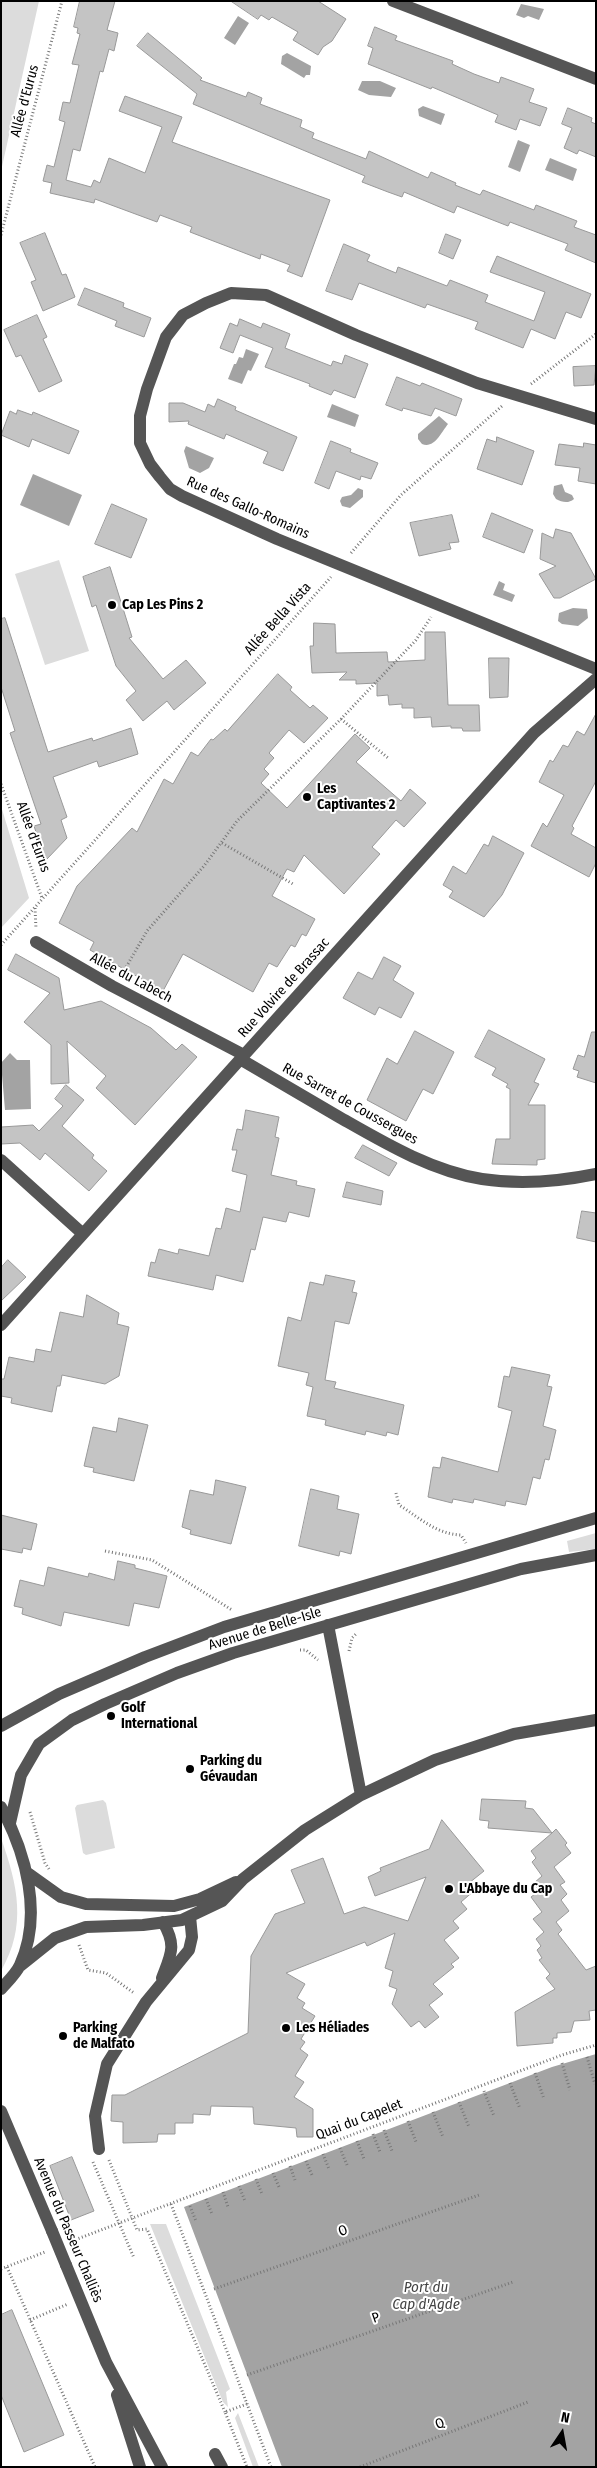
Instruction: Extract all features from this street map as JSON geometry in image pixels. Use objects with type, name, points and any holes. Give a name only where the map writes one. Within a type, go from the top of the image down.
[{"type":"street","points":[[392,1],[596,79]]},
{"type":"street","name":"Rue des Gallo-Romains","points":[[596,419],[514,396],[356,335],[266,295],[231,294],[206,303],[183,315],[166,337],[153,370],[140,416],[140,443],[150,464],[170,489],[182,496],[438,606],[596,669]]},
{"type":"street","name":"Rue Volvire de Brassac","points":[[1,1325],[534,733],[596,679]]},
{"type":"street","name":"Allée du Labech","points":[[36,942],[242,1057]]},
{"type":"street","name":"Rue Sarret de Coussergues","points":[[242,1057],[379,1140],[436,1166],[481,1179],[528,1183],[554,1182],[596,1174]]},
{"type":"street","points":[[1,1160],[83,1234]]},
{"type":"street","name":"Avenue de Belle-Isle","points":[[1,1726],[59,1694],[145,1656],[247,1619],[596,1518]]},
{"type":"street","name":"Avenue de Belle-Isle","points":[[10,1823],[21,1775],[39,1744],[72,1720],[177,1672],[233,1653],[521,1569],[596,1555]]},
{"type":"street","points":[[328,1625],[361,1795]]},
{"type":"street","points":[[1,1989],[20,1966],[55,1938],[86,1927],[182,1920],[222,1901],[243,1879],[305,1830],[361,1795],[435,1760],[514,1734],[596,1720]]},
{"type":"street","points":[[1,1807],[10,1823],[26,1872],[32,1920],[20,1966]]},
{"type":"street","points":[[26,1872],[61,1897],[86,1904],[174,1906],[200,1899],[243,1879]]},
{"type":"street","points":[[99,2149],[95,2116],[107,2064],[124,2033],[189,1950],[192,1938],[190,1916]]},
{"type":"street","points":[[159,1986],[172,1950],[171,1936],[163,1922]]},
{"type":"street","name":"Avenue du Passeur Challiès","points":[[1,2111],[106,2362],[140,2467]]},
{"type":"street","name":"Avenue du Passeur Challiès","points":[[106,2362],[162,2467]]},
{"type":"street","points":[[215,2467],[215,2454],[222,2467]]},
{"type":"path","name":"Allée d'Eurus","points":[[1,236],[62,1]]},
{"type":"path","name":"Allée Bella Vista","points":[[1,945],[341,565],[401,495],[514,396],[596,334]]},
{"type":"path","points":[[115,987],[146,931],[222,843],[237,821],[341,719],[416,640],[438,606]]},
{"type":"path","points":[[341,719],[388,758]]},
{"type":"path","name":"Allée d'Eurus","points":[[1,784],[42,899]]},
{"type":"path","points":[[222,843],[293,884]]},
{"type":"path","points":[[34,908],[37,918],[36,942]]},
{"type":"path","points":[[396,1493],[399,1505],[430,1526],[446,1534],[462,1535],[473,1554]]},
{"type":"path","points":[[105,1551],[152,1560],[247,1619]]},
{"type":"path","points":[[349,1655],[352,1638],[358,1632]]},
{"type":"path","points":[[298,1650],[306,1650],[317,1658],[320,1664]]},
{"type":"path","points":[[30,1805],[30,1814],[45,1863],[53,1875]]},
{"type":"path","name":"Quai du Capelet","points":[[225,2412],[147,2228],[136,2230],[130,2218],[562,2055],[596,2046]]},
{"type":"path","points":[[587,2057],[595,2084]]},
{"type":"path","points":[[562,2063],[570,2090]]},
{"type":"path","points":[[536,2074],[544,2099]]},
{"type":"path","points":[[510,2083],[520,2109]]},
{"type":"path","points":[[484,2091],[494,2116]]},
{"type":"path","points":[[459,2102],[469,2127]]},
{"type":"path","points":[[434,2112],[443,2137]]},
{"type":"path","points":[[408,2121],[416,2142]]},
{"type":"path","points":[[384,2130],[392,2151]]},
{"type":"path","points":[[374,2134],[380,2152]]},
{"type":"path","points":[[357,2141],[364,2158]]},
{"type":"path","points":[[340,2148],[347,2165]]},
{"type":"path","points":[[99,2149],[92,2158],[134,2258]]},
{"type":"path","points":[[323,2154],[329,2169]]},
{"type":"path","points":[[306,2160],[312,2175]]},
{"type":"path","points":[[290,2166],[295,2180]]},
{"type":"path","points":[[273,2172],[279,2187]]},
{"type":"path","points":[[256,2179],[262,2194]]},
{"type":"path","points":[[239,2186],[245,2201]]},
{"type":"path","points":[[222,2192],[228,2207]]},
{"type":"path","name":"O","points":[[214,2288],[479,2195]]},
{"type":"path","points":[[206,2199],[212,2214]]},
{"type":"path","points":[[171,2204],[271,2467]]},
{"type":"path","points":[[190,2206],[196,2221]]},
{"type":"path","points":[[7,2267],[95,2467]]},
{"type":"path","name":"P","points":[[247,2375],[513,2282]]},
{"type":"path","points":[[30,2320],[80,2299]]},
{"type":"path","name":"Q","points":[[360,2467],[528,2402]]},
{"type":"path","points":[[247,2404],[225,2412],[247,2467]]},
{"type":"shaded area","points":[[1,1],[39,1],[1,171]]},
{"type":"shaded area","points":[[59,560],[89,651],[45,665],[15,574]]},
{"type":"shaded area","points":[[1,806],[29,898],[1,928]]},
{"type":"shaded area","points":[[596,1533],[596,1549],[569,1552],[567,1541]]},
{"type":"shaded area","points":[[103,1800],[106,1803],[115,1848],[86,1855],[83,1853],[75,1808],[77,1805]]},
{"type":"shaded area","points":[[1,1838],[12,1873],[17,1906],[17,1922],[9,1954],[1,1971]]},
{"type":"shaded area","points":[[150,2224],[166,2224],[230,2389],[226,2392],[228,2407],[223,2402]]},
{"type":"shaded area","points":[[238,2413],[259,2467],[253,2467],[235,2418]]},
{"type":"water","points":[[521,4],[544,9],[539,20],[528,16],[524,18],[516,15]]},
{"type":"water","points":[[238,16],[249,23],[235,45],[224,38]]},
{"type":"water","points":[[287,53],[311,66],[310,75],[306,75],[304,78],[281,64],[282,56]]},
{"type":"water","points":[[362,81],[380,81],[396,88],[391,97],[369,95],[358,90]]},
{"type":"water","points":[[423,106],[445,114],[441,125],[419,116],[418,109]]},
{"type":"water","points":[[518,140],[530,145],[520,172],[508,167]]},
{"type":"water","points":[[550,158],[577,169],[573,181],[545,170]]},
{"type":"water","points":[[246,349],[259,354],[251,371],[248,370],[242,384],[228,379],[234,364],[236,364],[239,357],[243,358]]},
{"type":"water","points":[[332,404],[359,415],[355,427],[327,417]]},
{"type":"water","points":[[439,416],[448,424],[434,442],[426,445],[422,444],[418,439],[418,434]]},
{"type":"water","points":[[186,446],[214,458],[209,468],[200,473],[189,468],[184,451]]},
{"type":"water","points":[[33,474],[82,495],[69,526],[20,505]]},
{"type":"water","points":[[562,484],[565,492],[572,495],[574,499],[572,501],[560,501],[553,494],[554,486]]},
{"type":"water","points":[[358,488],[363,490],[363,497],[350,508],[342,506],[340,501],[342,497],[351,495]]},
{"type":"water","points":[[499,581],[505,584],[503,590],[515,595],[512,602],[493,595]]},
{"type":"water","points":[[573,608],[587,609],[588,618],[578,626],[562,624],[558,621],[559,613]]},
{"type":"water","points":[[10,1053],[17,1060],[30,1060],[31,1109],[5,1110],[1,1063]]},
{"type":"water","name":"Port du Cap d'Agde","points":[[596,2054],[596,2467],[282,2467],[184,2207],[552,2067]]},
{"type":"building","points":[[80,1],[115,1],[107,30],[118,33],[114,51],[109,49],[103,72],[100,71],[80,151],[73,149],[66,180],[91,187],[94,180],[100,183],[109,158],[145,173],[162,127],[119,111],[125,96],[182,117],[172,142],[330,200],[302,277],[287,271],[290,265],[261,254],[260,259],[190,232],[192,227],[160,215],[157,222],[95,199],[94,203],[50,193],[52,183],[43,181],[47,165],[54,167],[65,122],[59,120],[63,102],[70,103],[79,65],[72,64],[80,34],[77,33],[78,28],[74,27]]},
{"type":"building","points":[[231,1],[318,1],[346,19],[332,41],[323,47],[318,55],[293,40],[298,32],[272,17],[269,20],[261,15],[258,19]]},
{"type":"building","points":[[375,27],[397,36],[395,40],[453,61],[452,64],[474,74],[499,83],[501,77],[534,89],[529,102],[547,108],[540,126],[520,119],[516,130],[495,122],[498,115],[432,87],[431,89],[368,64],[373,48],[368,46]]},
{"type":"building","points":[[148,33],[202,78],[200,80],[246,97],[248,92],[262,98],[260,104],[302,120],[300,127],[314,133],[312,138],[366,159],[369,151],[428,178],[431,172],[456,183],[455,185],[480,195],[483,190],[534,210],[536,205],[577,221],[574,227],[596,235],[596,263],[565,250],[568,244],[510,222],[508,226],[457,206],[454,213],[404,192],[402,197],[362,182],[365,176],[193,104],[197,94],[137,46]]},
{"type":"building","points":[[568,108],[592,118],[591,122],[596,124],[596,157],[579,150],[577,154],[564,148],[572,128],[562,124]]},
{"type":"building","points":[[45,233],[62,275],[66,274],[75,297],[43,311],[31,282],[36,280],[20,243]]},
{"type":"building","points":[[446,234],[461,240],[453,259],[439,253]]},
{"type":"building","points":[[344,244],[370,255],[367,261],[396,273],[398,267],[447,286],[450,280],[488,295],[485,302],[534,321],[545,292],[490,272],[497,256],[591,294],[581,318],[566,312],[555,339],[531,329],[523,348],[475,329],[478,322],[427,304],[425,308],[359,283],[352,300],[326,291]]},
{"type":"building","points":[[85,288],[124,303],[123,307],[151,318],[144,337],[115,326],[117,321],[78,305]]},
{"type":"building","points":[[37,315],[47,337],[43,339],[62,381],[39,392],[21,355],[16,357],[4,330]]},
{"type":"building","points":[[240,319],[261,328],[263,323],[290,334],[285,348],[331,366],[333,361],[342,364],[345,355],[368,364],[355,398],[334,390],[331,395],[309,386],[310,384],[265,367],[273,348],[240,335],[233,353],[220,348],[230,323],[237,326]]},
{"type":"building","points":[[596,366],[594,385],[574,386],[573,367]]},
{"type":"building","points":[[397,377],[420,386],[422,383],[462,399],[456,416],[435,408],[431,416],[403,408],[402,411],[386,405]]},
{"type":"building","points":[[218,399],[236,407],[235,410],[297,437],[283,471],[263,463],[268,452],[226,434],[224,439],[188,424],[189,421],[169,422],[169,403],[183,403],[205,412],[208,404],[214,407]]},
{"type":"building","points":[[18,410],[32,415],[33,412],[79,431],[69,454],[32,439],[29,447],[1,435],[10,411],[16,414]]},
{"type":"building","points":[[497,437],[534,451],[522,485],[477,469],[487,439],[496,442]]},
{"type":"building","points":[[331,441],[351,449],[350,452],[378,463],[371,479],[361,476],[360,480],[336,471],[329,489],[315,483]]},
{"type":"building","points":[[584,443],[596,445],[596,484],[578,481],[580,468],[555,465],[559,444],[583,447]]},
{"type":"building","points":[[112,504],[147,519],[131,558],[95,544]]},
{"type":"building","points":[[492,513],[533,530],[524,553],[483,537]]},
{"type":"building","points":[[452,515],[459,542],[449,543],[451,549],[419,556],[410,523]]},
{"type":"building","points":[[556,529],[571,533],[596,579],[560,598],[554,598],[539,574],[556,566],[540,559],[542,533],[553,538]]},
{"type":"building","points":[[110,567],[132,637],[129,638],[163,679],[186,660],[206,683],[174,710],[167,701],[143,721],[126,700],[136,691],[116,666],[96,605],[92,607],[83,577]]},
{"type":"building","points":[[5,618],[48,752],[92,738],[93,741],[131,728],[138,754],[99,767],[97,761],[53,777],[67,817],[61,820],[67,838],[47,859],[38,846],[40,844],[34,826],[41,824],[10,733],[15,731],[1,687],[1,619]]},
{"type":"building","points":[[314,623],[335,624],[336,653],[387,652],[388,662],[425,660],[425,632],[445,632],[448,705],[479,705],[480,731],[463,731],[462,728],[451,728],[451,726],[432,727],[431,717],[414,718],[414,708],[402,708],[402,704],[389,705],[388,695],[377,696],[377,683],[356,684],[356,680],[339,680],[347,672],[312,673],[310,646],[313,646]]},
{"type":"building","points":[[489,658],[509,658],[508,697],[490,698]]},
{"type":"building","points":[[278,674],[292,687],[290,690],[310,708],[313,705],[328,718],[304,743],[289,730],[269,753],[274,758],[264,769],[269,774],[261,783],[287,808],[355,734],[370,748],[356,762],[401,801],[410,789],[426,803],[404,827],[396,820],[372,847],[380,854],[344,894],[304,855],[294,872],[287,869],[272,896],[315,919],[306,936],[302,934],[295,947],[291,945],[277,967],[269,963],[253,992],[183,954],[163,991],[90,950],[94,942],[59,923],[77,886],[132,828],[137,832],[164,779],[173,784],[191,752],[198,756],[211,739],[213,740],[225,729],[227,731]]},
{"type":"building","points":[[596,714],[596,781],[572,826],[574,828],[571,834],[596,848],[596,863],[589,877],[531,846],[543,823],[547,827],[564,795],[539,782],[550,760],[553,762],[563,745],[568,747],[577,731],[584,735]]},
{"type":"building","points":[[493,836],[524,853],[502,895],[484,917],[449,897],[453,891],[443,885],[453,866],[466,874],[484,844],[488,846]]},
{"type":"building","points":[[16,954],[59,978],[64,1010],[101,1001],[151,1028],[176,1050],[182,1044],[197,1057],[135,1125],[96,1088],[106,1076],[67,1041],[69,1083],[51,1084],[51,1045],[24,1022],[50,993],[8,970]]},
{"type":"building","points":[[384,957],[401,966],[393,980],[414,993],[401,1018],[379,1007],[375,1015],[343,998],[358,972],[372,979]]},
{"type":"building","points":[[489,1030],[545,1059],[534,1082],[539,1084],[528,1105],[545,1105],[545,1159],[537,1160],[537,1165],[492,1164],[496,1139],[510,1139],[510,1089],[506,1087],[508,1084],[492,1075],[496,1068],[475,1057]]},
{"type":"building","points":[[415,1031],[454,1052],[433,1094],[423,1089],[406,1121],[367,1100],[387,1058],[397,1064]]},
{"type":"building","points":[[592,1032],[596,1032],[596,1083],[577,1077],[579,1071],[573,1069],[578,1055],[584,1057]]},
{"type":"building","points":[[66,1085],[84,1100],[62,1126],[94,1155],[92,1158],[107,1171],[89,1191],[45,1153],[40,1160],[20,1143],[1,1144],[1,1127],[33,1125],[39,1131],[63,1106],[55,1099]]},
{"type":"building","points":[[246,1110],[279,1117],[275,1137],[279,1138],[271,1175],[297,1181],[296,1185],[315,1189],[309,1217],[289,1212],[286,1222],[263,1217],[255,1250],[251,1249],[243,1282],[216,1275],[213,1290],[148,1276],[151,1262],[155,1263],[159,1249],[178,1254],[179,1249],[209,1256],[216,1228],[221,1229],[226,1208],[240,1212],[247,1175],[232,1171],[237,1150],[232,1150],[237,1129],[242,1130]]},
{"type":"building","points":[[363,1145],[397,1163],[389,1176],[355,1158]]},
{"type":"building","points":[[347,1182],[383,1191],[381,1205],[343,1197]]},
{"type":"building","points":[[582,1211],[596,1213],[596,1242],[577,1238]]},
{"type":"building","points":[[8,1260],[26,1277],[1,1301],[1,1268]]},
{"type":"building","points":[[326,1275],[355,1281],[352,1292],[357,1293],[349,1324],[335,1321],[325,1380],[336,1382],[334,1388],[404,1405],[398,1435],[387,1432],[386,1436],[366,1431],[365,1435],[325,1425],[326,1420],[307,1416],[313,1387],[306,1385],[309,1373],[278,1366],[288,1317],[301,1321],[310,1282],[323,1285]]},
{"type":"building","points":[[87,1295],[119,1313],[117,1324],[129,1327],[119,1376],[105,1384],[62,1375],[60,1386],[57,1386],[52,1412],[11,1403],[12,1398],[1,1396],[1,1379],[4,1379],[9,1357],[34,1362],[36,1349],[51,1352],[60,1312],[83,1317]]},
{"type":"building","points":[[512,1367],[550,1375],[547,1386],[552,1387],[543,1426],[556,1430],[549,1460],[545,1459],[540,1479],[533,1477],[526,1505],[506,1501],[505,1506],[474,1499],[473,1503],[453,1499],[452,1503],[428,1497],[433,1467],[440,1468],[442,1457],[498,1472],[512,1411],[498,1407],[504,1376],[509,1377]]},
{"type":"building","points":[[119,1418],[148,1425],[134,1481],[93,1472],[94,1468],[84,1466],[93,1427],[116,1432]]},
{"type":"building","points":[[216,1480],[246,1487],[231,1544],[190,1534],[191,1530],[182,1527],[190,1490],[213,1495]]},
{"type":"building","points":[[311,1489],[339,1496],[337,1509],[359,1514],[351,1554],[340,1551],[339,1556],[299,1546]]},
{"type":"building","points":[[1,1515],[37,1524],[31,1550],[23,1548],[22,1553],[1,1549]]},
{"type":"building","points":[[118,1561],[135,1565],[135,1568],[167,1576],[159,1608],[134,1603],[129,1626],[64,1612],[61,1626],[22,1614],[23,1608],[14,1606],[20,1580],[44,1586],[48,1567],[88,1577],[89,1573],[114,1580]]},
{"type":"building","points":[[482,1799],[526,1801],[525,1808],[533,1809],[552,1833],[488,1828],[489,1821],[480,1820]]},
{"type":"building","points":[[442,1820],[484,1871],[469,1883],[475,1890],[461,1902],[467,1909],[453,1921],[459,1928],[444,1940],[459,1958],[451,1964],[454,1967],[433,1984],[443,1994],[429,2005],[439,2017],[425,2028],[419,2021],[411,2027],[392,2004],[397,1989],[389,1986],[393,1971],[385,1968],[395,1933],[367,1946],[365,1942],[286,1973],[305,1984],[297,1998],[305,2003],[302,2008],[315,2016],[301,2039],[305,2042],[300,2049],[308,2055],[295,2076],[304,2082],[294,2097],[313,2109],[313,2137],[297,2137],[296,2128],[254,2124],[253,2107],[211,2106],[210,2115],[193,2114],[193,2123],[175,2123],[175,2134],[158,2134],[157,2142],[123,2143],[123,2122],[111,2121],[112,2095],[125,2095],[248,2033],[251,1956],[275,1914],[305,1903],[291,1870],[323,1858],[344,1914],[364,1907],[408,1921],[426,1877],[375,1896],[368,1877],[381,1871],[380,1868],[429,1849]]},
{"type":"building","points":[[556,1829],[567,1843],[565,1845],[571,1853],[554,1867],[565,1882],[560,1885],[567,1894],[561,1900],[569,1911],[556,1922],[562,1930],[558,1934],[586,1970],[596,1966],[596,2010],[589,2011],[590,2020],[574,2021],[571,2032],[557,2033],[557,2038],[553,2038],[553,2043],[517,2046],[515,2012],[555,1989],[546,1978],[550,1974],[539,1960],[542,1958],[537,1950],[541,1946],[536,1939],[544,1932],[533,1919],[542,1912],[531,1897],[539,1891],[534,1883],[542,1876],[532,1862],[536,1858],[531,1851]]},
{"type":"building","points":[[72,2157],[94,2211],[71,2220],[50,2166]]},
{"type":"building","points":[[12,2310],[64,2435],[24,2452],[1,2395],[1,2315]]},
{"type":"place","name":"Cap Les Pins 2","points":[[112,605]]},
{"type":"place","name":"Les Captivantes 2","points":[[307,797]]},
{"type":"place","name":"Golf International","points":[[111,1716]]},
{"type":"place","name":"Parking du Gévaudan","points":[[190,1769]]},
{"type":"place","name":"L'Abbaye du Cap","points":[[449,1889]]},
{"type":"place","name":"Les Héliades","points":[[286,2028]]},
{"type":"place","name":"Parking de Malfato","points":[[63,2036]]}]
